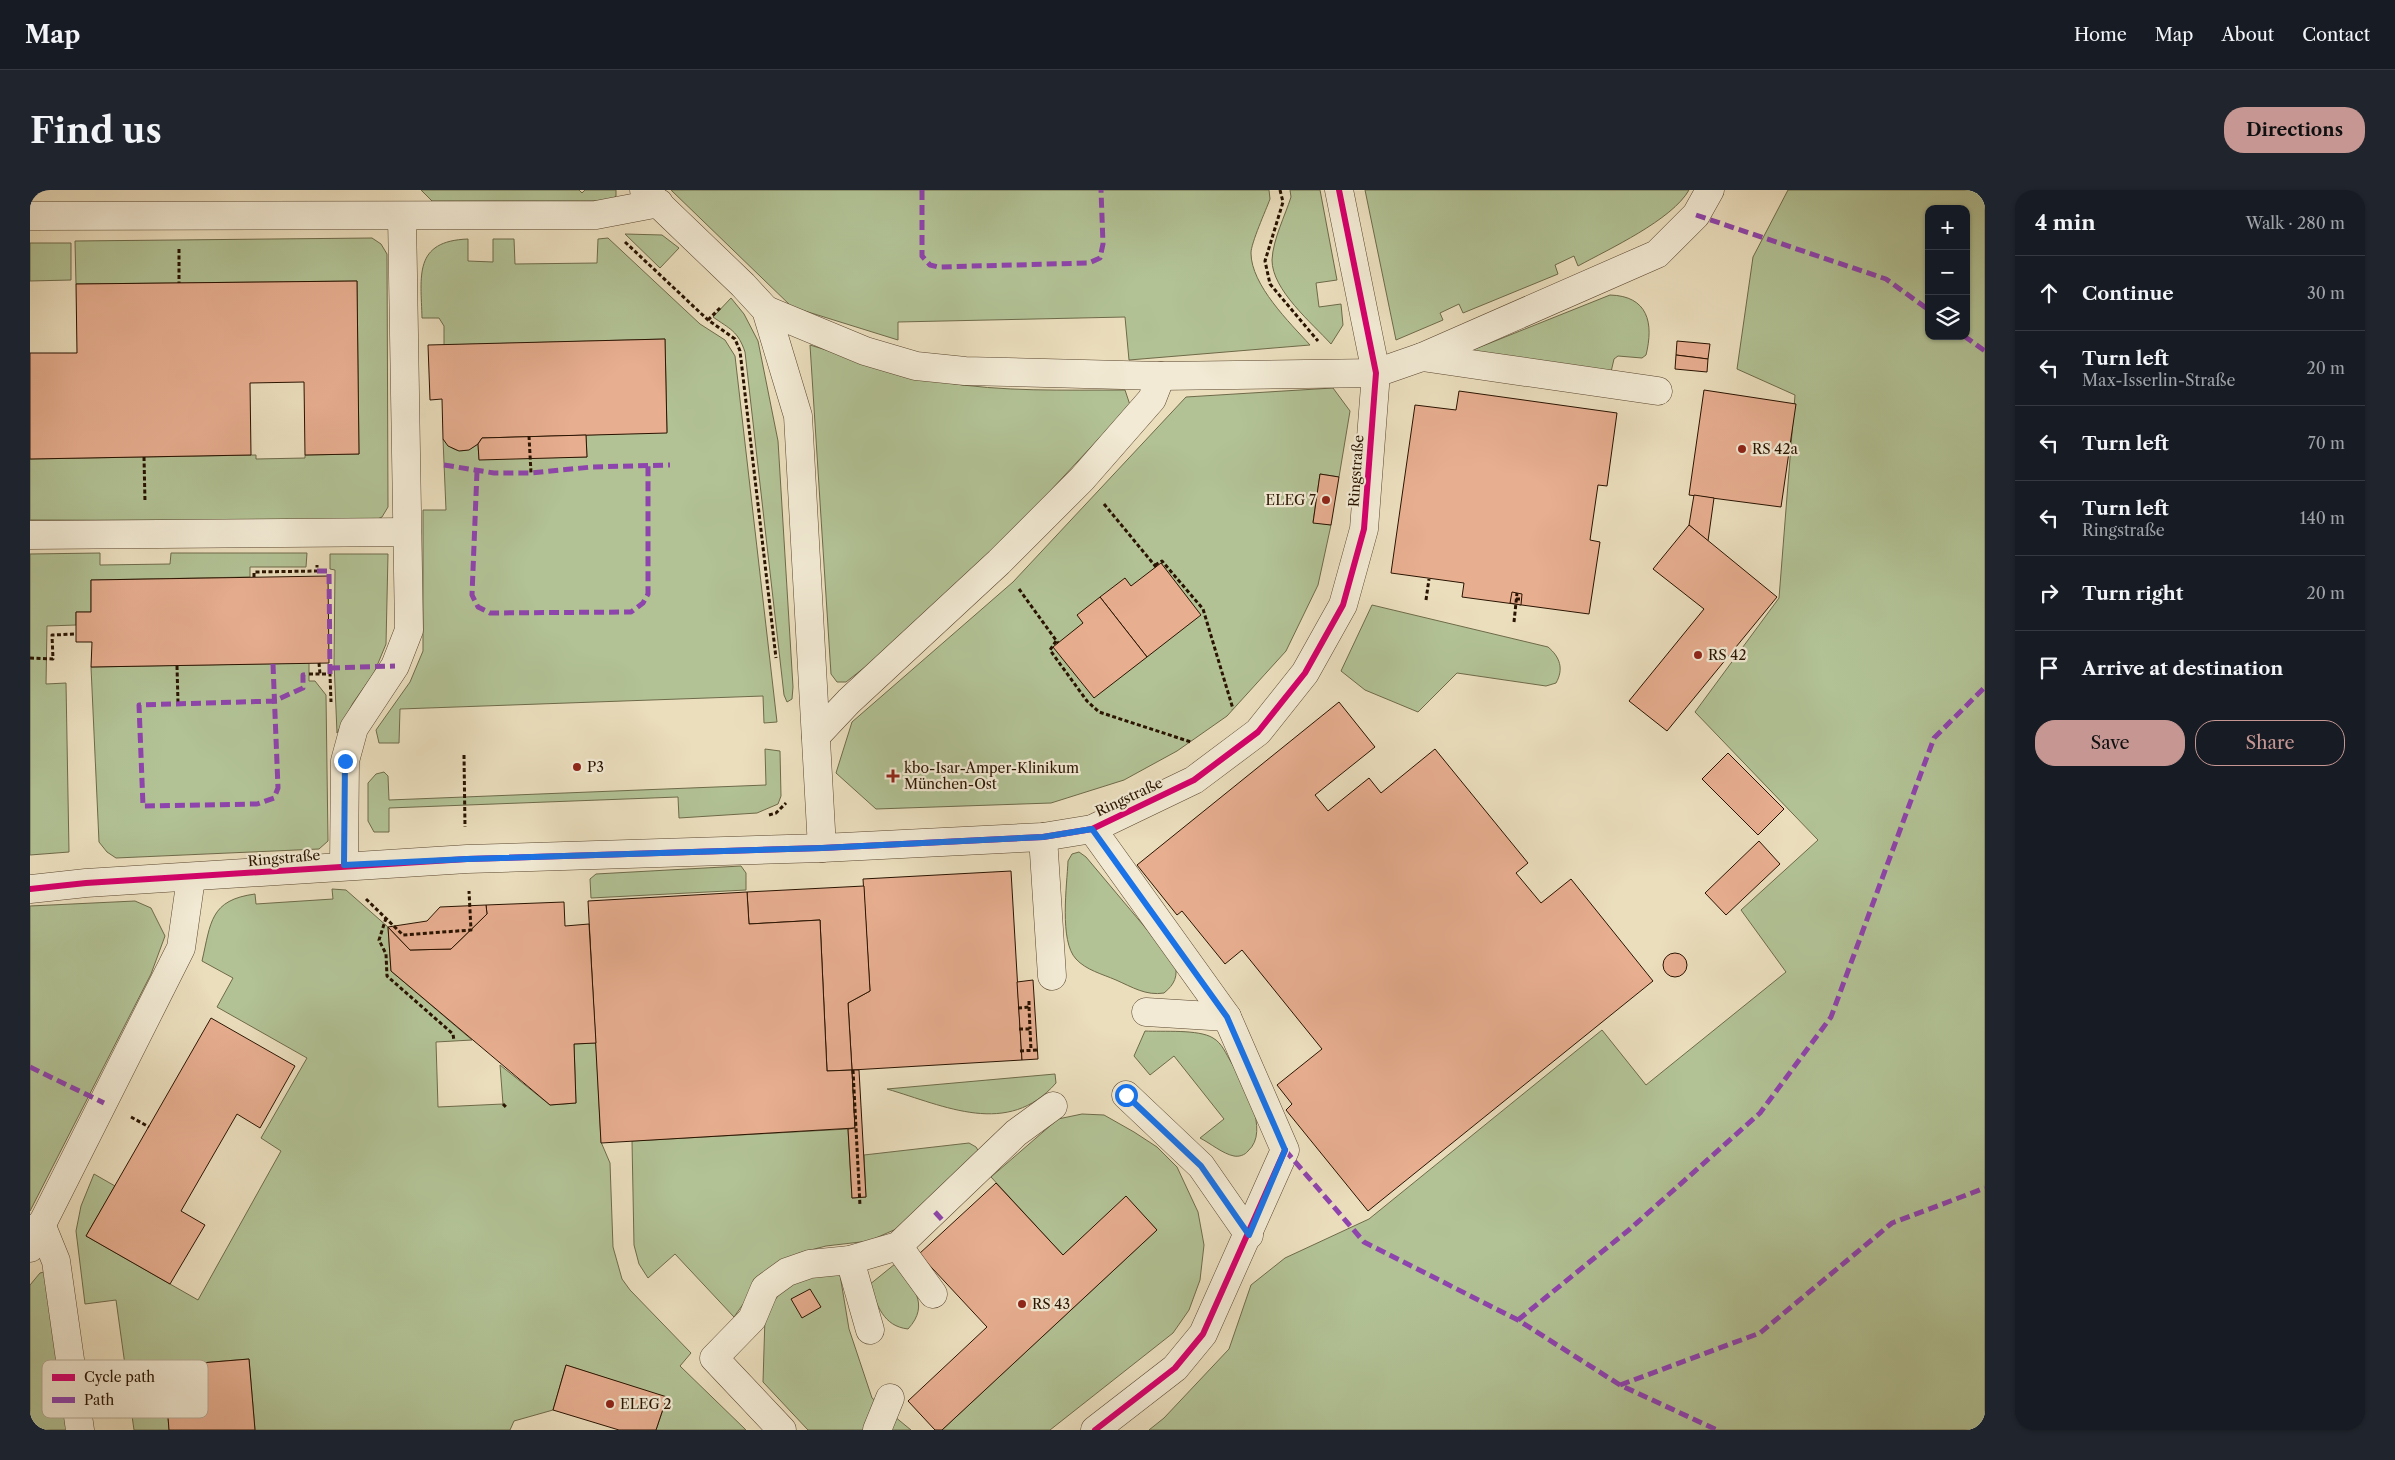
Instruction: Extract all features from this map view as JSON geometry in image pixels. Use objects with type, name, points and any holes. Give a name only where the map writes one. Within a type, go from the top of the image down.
[{"type":"street","name":"Ringstraße","points":[[30,889],[86,883],[191,878],[344,865],[486,858],[821,835],[1043,837],[1092,829],[1194,780],[1258,732],[1305,673],[1343,605],[1364,529],[1376,373],[1339,190]]},
{"type":"street","points":[[30,216],[596,215],[652,197],[766,310],[865,352],[916,366],[965,371],[1161,376],[1341,375],[1376,373],[1422,357],[1657,254],[1696,215],[1710,190]]},
{"type":"street","points":[[344,865],[345,761],[354,728],[396,666],[409,630],[402,216]]},
{"type":"street","points":[[766,310],[798,416],[821,835]]},
{"type":"street","points":[[1422,357],[1658,391]]},
{"type":"street","points":[[816,736],[849,701],[999,562],[1082,479],[1152,399],[1161,376]]},
{"type":"street","points":[[30,535],[407,532]]},
{"type":"street","points":[[1092,829],[1227,1017],[1285,1150],[1249,1235],[1203,1334],[1175,1368],[1095,1430]]},
{"type":"street","points":[[1043,837],[1052,976]]},
{"type":"street","points":[[30,1248],[181,948],[191,878]]},
{"type":"street","points":[[1146,1012],[1227,1017]]},
{"type":"street","points":[[1126,1095],[1201,1166],[1249,1235]]},
{"type":"street","points":[[782,1430],[714,1358],[752,1319],[765,1288],[787,1272],[810,1264],[850,1260],[898,1246],[1016,1133],[1053,1106]]},
{"type":"street","points":[[42,1224],[56,1262],[70,1360]]},
{"type":"street","points":[[898,1246],[933,1294]]},
{"type":"street","points":[[850,1260],[870,1330]]},
{"type":"street","points":[[877,1430],[890,1398]]},
{"type":"path","points":[[1280,190],[1282,202],[1266,261],[1270,284],[1338,365],[1341,375]]},
{"type":"path","points":[[596,215],[708,320],[735,339],[740,351],[777,664]]},
{"type":"path","points":[[179,246],[179,283]]},
{"type":"path","points":[[529,436],[531,473]]},
{"type":"path","points":[[144,457],[144,489]]},
{"type":"path","points":[[1082,479],[1155,566],[1159,560],[1162,561],[1170,573],[1203,609],[1233,709]]},
{"type":"path","points":[[999,562],[1057,642],[1050,650],[1087,701],[1099,712],[1191,742]]},
{"type":"path","points":[[254,577],[254,572],[305,571]]},
{"type":"path","points":[[1426,600],[1429,579]]},
{"type":"path","points":[[1514,622],[1517,593]]},
{"type":"path","points":[[1516,599],[1522,599]]},
{"type":"path","points":[[30,658],[53,659],[52,635],[76,634]]},
{"type":"path","points":[[1058,660],[1062,657]]},
{"type":"path","points":[[319,663],[320,674]]},
{"type":"path","points":[[177,666],[178,703]]},
{"type":"path","points":[[767,816],[776,813],[785,806],[786,798]]},
{"type":"path","points":[[776,813],[821,835]]},
{"type":"path","points":[[361,894],[403,935],[471,930],[469,899]]},
{"type":"path","points":[[386,918],[379,940],[386,954],[387,976],[454,1034],[454,1041]]},
{"type":"path","points":[[1029,1008],[1031,1050]]},
{"type":"path","points":[[1019,1029],[1030,1029]]},
{"type":"path","points":[[1020,1050],[1037,1050]]},
{"type":"path","points":[[853,1070],[860,1206]]},
{"type":"green space","points":[[421,190],[579,190],[582,193],[585,190],[616,190],[616,196],[610,201],[432,201]]},
{"type":"green space","points":[[671,190],[1269,190],[1270,199],[1252,248],[1253,265],[1257,278],[1273,303],[1310,345],[1129,360],[1125,317],[898,322],[898,340],[792,307]]},
{"type":"green space","points":[[1290,190],[1320,190],[1337,280],[1316,283],[1319,307],[1341,304],[1343,325],[1331,344],[1294,305],[1279,283],[1274,271],[1273,252],[1291,197]]},
{"type":"green space","points":[[1365,190],[1689,190],[1681,201],[1655,223],[1578,266],[1574,256],[1555,265],[1558,274],[1463,313],[1459,304],[1440,313],[1443,320],[1396,340]]},
{"type":"green space","points":[[1788,190],[1985,190],[1985,1430],[1149,1430],[1164,1418],[1229,1349],[1251,1285],[1285,1258],[1369,1219],[1602,1030],[1646,1085],[1786,972],[1741,910],[1818,840],[1695,712],[1779,598],[1795,395],[1737,369],[1753,257]]},
{"type":"green space","points":[[625,234],[662,235],[679,248],[660,268]]},
{"type":"green space","points":[[372,238],[381,244],[387,254],[388,507],[382,517],[373,521],[30,520],[30,459],[256,455],[256,459],[305,458],[305,455],[359,454],[357,281],[76,284],[75,241]]},
{"type":"green space","points":[[608,238],[700,324],[725,340],[735,356],[777,722],[764,723],[763,696],[400,709],[399,743],[379,743],[376,730],[410,682],[423,651],[423,510],[446,510],[443,439],[451,447],[463,451],[478,444],[479,459],[587,457],[586,435],[667,432],[665,339],[444,345],[444,326],[439,318],[422,318],[421,288],[424,263],[437,246],[450,241],[468,239],[468,261],[493,262],[493,239],[514,239],[515,264],[597,263],[598,239]]},
{"type":"green space","points":[[30,243],[71,243],[71,280],[30,281]]},
{"type":"green space","points":[[1610,295],[1633,300],[1640,306],[1645,313],[1649,332],[1646,355],[1642,358],[1618,356],[1614,359],[1611,372],[1470,351]]},
{"type":"green space","points":[[731,298],[744,314],[758,341],[778,441],[793,687],[792,699],[787,702],[784,695],[745,352],[736,335],[713,317]]},
{"type":"green space","points":[[810,345],[892,370],[942,382],[1010,389],[1125,390],[1130,405],[1012,532],[888,649],[846,682],[837,682],[831,674]]},
{"type":"green space","points":[[1333,388],[1350,411],[1339,477],[1320,474],[1313,522],[1331,525],[1318,585],[1286,651],[1227,716],[1177,751],[1124,780],[1051,803],[876,809],[836,773],[852,722],[1013,582],[1186,397]]},
{"type":"green space","points":[[100,553],[100,565],[170,564],[171,553],[307,553],[306,567],[250,567],[250,577],[91,580],[91,612],[76,612],[76,625],[47,626],[46,684],[66,683],[69,852],[30,855],[30,554]]},
{"type":"green space","points":[[330,554],[388,554],[386,644],[374,673],[353,703],[337,733],[334,662],[335,570],[330,569]]},
{"type":"green space","points":[[1372,605],[1548,647],[1558,659],[1560,673],[1556,683],[1546,686],[1457,673],[1418,712],[1365,690],[1341,671]]},
{"type":"green space","points":[[309,663],[309,681],[315,681],[326,695],[328,841],[319,849],[116,858],[107,852],[99,842],[91,667]]},
{"type":"green space","points":[[765,749],[780,751],[781,796],[778,804],[757,813],[679,818],[678,797],[389,808],[389,832],[374,832],[368,821],[368,783],[376,774],[384,772],[388,776],[389,800],[766,785]]},
{"type":"green space","points":[[1079,852],[1086,857],[1175,963],[1175,979],[1164,993],[1157,994],[1139,990],[1094,971],[1080,963],[1071,951],[1067,939],[1065,912],[1068,861],[1072,854]]},
{"type":"green space","points":[[741,866],[746,873],[746,890],[591,898],[590,879],[596,874]]},
{"type":"green space","points":[[332,889],[346,890],[388,927],[391,971],[472,1040],[436,1042],[438,1107],[503,1104],[500,1065],[550,1105],[576,1103],[574,1044],[596,1043],[601,1142],[610,1163],[613,1247],[622,1279],[630,1290],[691,1353],[680,1366],[746,1430],[656,1430],[667,1398],[566,1365],[553,1410],[514,1421],[510,1430],[255,1430],[249,1359],[208,1362],[208,1360],[124,1360],[116,1300],[85,1304],[76,1231],[81,1206],[94,1174],[115,1186],[86,1236],[198,1300],[281,1151],[261,1138],[307,1058],[217,1007],[233,978],[202,961],[211,924],[221,908],[240,897],[255,894],[256,904],[333,899]]},
{"type":"green space","points":[[135,901],[151,908],[165,936],[151,974],[30,1211],[30,906]]},
{"type":"green space","points":[[1145,1031],[1199,1033],[1213,1038],[1224,1049],[1248,1094],[1256,1119],[1257,1131],[1254,1142],[1244,1155],[1230,1155],[1200,1138],[1224,1119],[1174,1056],[1150,1075],[1134,1056]]},
{"type":"green space","points":[[1055,1074],[1056,1083],[1037,1100],[1017,1110],[997,1114],[953,1109],[887,1089]]},
{"type":"green space","points":[[1082,1114],[1104,1115],[1157,1147],[1177,1167],[1198,1212],[1204,1245],[1200,1280],[1189,1310],[1173,1333],[1050,1430],[942,1430],[1157,1230],[1126,1197],[1063,1255],[991,1177],[1058,1119]]},
{"type":"green space","points":[[848,1129],[852,1198],[866,1197],[864,1155],[969,1143],[976,1147],[979,1152],[903,1226],[869,1241],[826,1246],[799,1253],[758,1283],[734,1317],[675,1254],[648,1278],[639,1264],[634,1245],[632,1141]]},
{"type":"green space","points":[[895,1264],[913,1287],[918,1303],[915,1320],[908,1329],[893,1324],[882,1314],[869,1285]]},
{"type":"green space","points":[[839,1269],[849,1329],[872,1398],[911,1430],[808,1430],[763,1382],[765,1317],[774,1301],[790,1281]]},
{"type":"green space","points":[[44,1272],[57,1360],[42,1360],[42,1418],[66,1418],[68,1430],[30,1430],[30,1285],[40,1273]]},
{"type":"green space","points":[[132,1418],[168,1418],[169,1430],[134,1430]]},
{"type":"building","points":[[357,281],[359,454],[305,455],[304,382],[250,383],[251,455],[30,459],[30,353],[77,353],[76,284]]},
{"type":"building","points":[[665,339],[667,433],[482,438],[478,444],[469,450],[459,451],[448,446],[443,439],[442,399],[430,400],[428,345]]},
{"type":"building","points":[[1677,341],[1710,344],[1708,359],[1676,355]]},
{"type":"building","points":[[1676,355],[1708,359],[1707,372],[1675,369]]},
{"type":"building","name":"RS 42a","points":[[1704,390],[1796,404],[1781,507],[1689,495]]},
{"type":"building","points":[[1459,391],[1617,413],[1607,486],[1598,485],[1590,540],[1600,542],[1589,614],[1462,597],[1464,583],[1391,573],[1415,405],[1456,410]]},
{"type":"building","points":[[586,435],[587,457],[479,460],[478,444],[482,438]]},
{"type":"building","name":"ELEG 7","points":[[1320,474],[1339,477],[1331,525],[1313,523]]},
{"type":"building","points":[[1694,495],[1714,498],[1708,541],[1689,525]]},
{"type":"building","name":"RS 42","points":[[1689,525],[1777,597],[1667,731],[1629,701],[1704,609],[1653,569]]},
{"type":"building","points":[[1161,563],[1201,615],[1147,657],[1100,597],[1125,578],[1131,586]]},
{"type":"building","points":[[328,576],[329,663],[91,667],[92,642],[76,642],[76,612],[91,612],[91,580]]},
{"type":"building","points":[[1512,592],[1522,594],[1521,605],[1510,603]]},
{"type":"building","points":[[1100,597],[1147,657],[1094,698],[1053,647],[1083,623],[1077,615]]},
{"type":"building","points":[[1339,702],[1375,747],[1315,795],[1328,811],[1369,778],[1381,793],[1435,749],[1528,863],[1516,873],[1541,903],[1571,879],[1653,981],[1368,1211],[1286,1110],[1292,1104],[1277,1085],[1322,1049],[1242,950],[1225,964],[1182,911],[1177,915],[1137,865]]},
{"type":"building","points":[[1728,753],[1784,809],[1758,835],[1702,779]]},
{"type":"building","points":[[1759,841],[1780,864],[1726,915],[1705,893]]},
{"type":"building","points":[[1011,871],[1022,1060],[852,1070],[848,1003],[870,991],[863,879]]},
{"type":"building","points":[[864,886],[870,991],[848,1003],[852,1070],[827,1071],[820,920],[749,924],[747,892]]},
{"type":"building","points":[[747,892],[749,924],[820,920],[827,1071],[852,1070],[855,1128],[601,1143],[588,901]]},
{"type":"building","points":[[564,902],[565,926],[589,924],[596,1043],[574,1044],[576,1103],[550,1105],[391,971],[388,927],[410,950],[451,949],[487,914],[486,905]]},
{"type":"building","points":[[486,905],[487,914],[451,949],[410,950],[388,927],[427,921],[440,907]]},
{"type":"building","points":[[1675,953],[1683,957],[1687,965],[1683,973],[1675,977],[1667,973],[1663,965],[1667,957]]},
{"type":"building","points":[[1033,980],[1038,1059],[1022,1060],[1017,982]]},
{"type":"building","points":[[211,1018],[295,1066],[260,1128],[237,1114],[181,1211],[205,1225],[170,1284],[86,1236]]},
{"type":"building","points":[[852,1070],[859,1070],[866,1197],[852,1198],[848,1129],[855,1128]]},
{"type":"building","name":"RS 43","points":[[996,1183],[1063,1255],[1126,1196],[1157,1230],[942,1430],[935,1430],[908,1401],[987,1327],[919,1254]]},
{"type":"building","points":[[810,1289],[821,1307],[802,1318],[791,1299]]},
{"type":"building","points":[[249,1359],[255,1430],[169,1430],[168,1418],[208,1418],[208,1362]]},
{"type":"building","name":"ELEG 2","points":[[566,1365],[667,1397],[656,1430],[619,1430],[553,1410]]},
{"type":"marked path","points":[[922,190],[922,256],[930,265],[938,267],[1089,263],[1100,258],[1103,244],[1101,190]]},
{"type":"marked path","points":[[1696,215],[1886,279],[1925,307]]},
{"type":"marked path","points":[[1970,340],[1985,351]]},
{"type":"marked path","points":[[444,465],[494,473],[531,473],[592,467],[670,465]]},
{"type":"marked path","points":[[477,471],[472,595],[478,607],[490,613],[631,612],[643,603],[648,594],[648,465]]},
{"type":"marked path","points":[[317,571],[329,571],[330,674]]},
{"type":"marked path","points":[[273,664],[278,788],[274,798],[257,804],[143,806],[139,705],[274,701],[303,688],[303,675],[309,674]]},
{"type":"marked path","points":[[330,668],[395,666]]},
{"type":"marked path","points":[[1518,1320],[1630,1229],[1760,1113],[1831,1017],[1934,738],[1985,687]]},
{"type":"marked path","points":[[30,1067],[104,1103]]},
{"type":"marked path","points":[[1285,1150],[1364,1242],[1518,1320],[1620,1385],[1717,1430]]},
{"type":"marked path","points":[[1620,1385],[1760,1333],[1892,1223],[1985,1188]]},
{"type":"marked path","points":[[935,1212],[944,1222]]},
{"type":"cycle path","points":[[30,889],[86,883],[467,859],[822,848],[1043,837],[1092,829],[1194,780],[1258,732],[1305,673],[1343,605],[1364,529],[1376,373],[1339,190]]},
{"type":"cycle path","points":[[1095,1430],[1175,1368],[1203,1334],[1285,1150]]},
{"type":"place","name":"RS 42a","points":[[1742,449]]},
{"type":"place","name":"ELEG 7","points":[[1326,500]]},
{"type":"place","name":"RS 42","points":[[1698,655]]},
{"type":"place","name":"P3","points":[[577,767]]},
{"type":"place","name":"kbo-Isar-Amper-Klinikum München-Ost","points":[[893,776]]},
{"type":"place","name":"RS 43","points":[[1022,1304]]},
{"type":"place","name":"ELEG 2","points":[[610,1404]]},
{"type":"route","points":[[345,761],[344,865],[467,859],[822,848],[1043,837],[1092,829],[1227,1017],[1285,1150],[1249,1235],[1201,1166],[1126,1095]]}]
